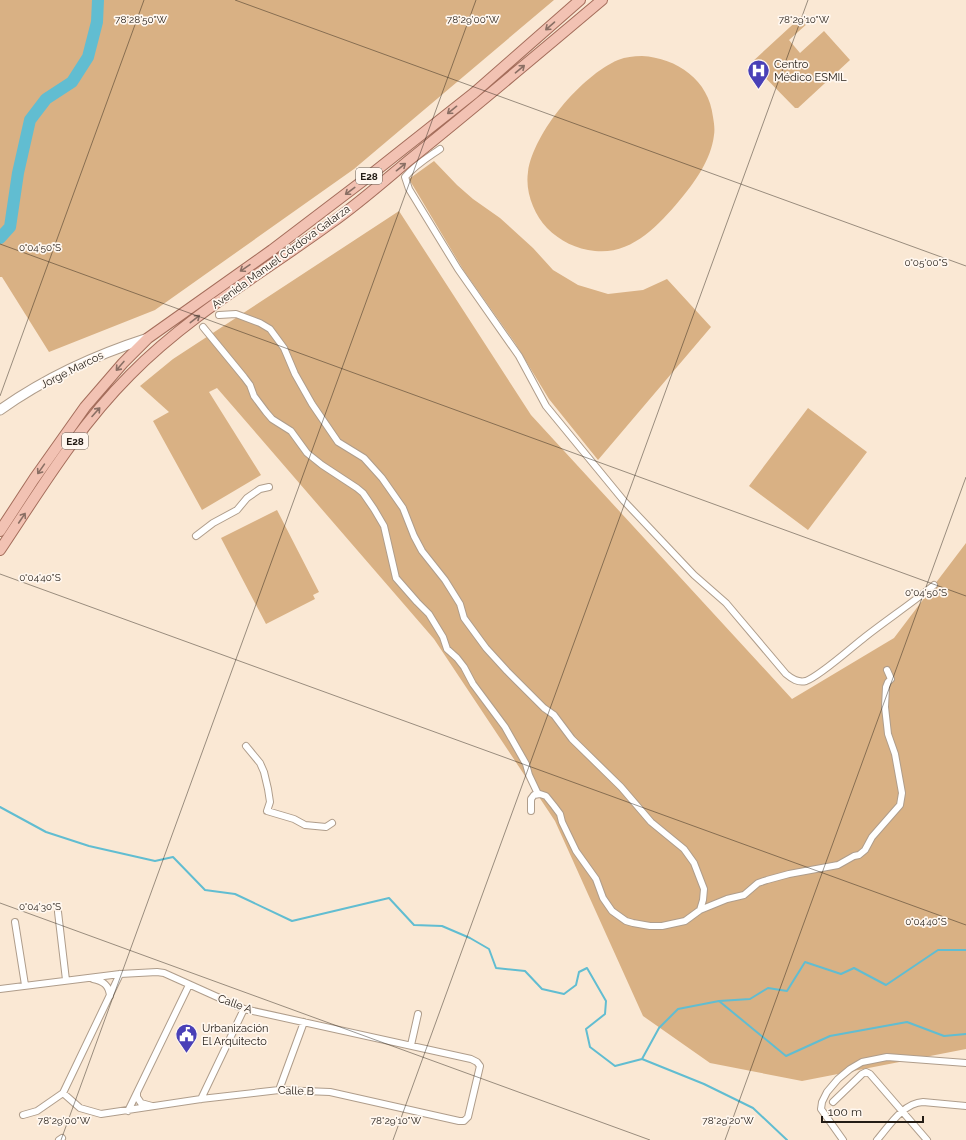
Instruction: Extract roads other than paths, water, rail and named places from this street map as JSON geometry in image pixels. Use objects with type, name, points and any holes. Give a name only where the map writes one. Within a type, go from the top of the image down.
[{"type":"main road","name":"Avenida Manuel Córdova Galarza","points":[[0,531],[34,479],[85,408],[123,363],[148,338],[272,250],[364,180],[474,92],[580,0]]},
{"type":"main road","name":"Avenida Manuel Córdova Galarza","points":[[0,550],[92,416],[130,374],[164,343],[210,307],[333,222],[523,67],[602,0]]},
{"type":"main road","name":"Jorge Marcos","points":[[0,410],[65,371],[113,350],[148,338]]},
{"type":"street","points":[[440,150],[424,159],[405,177],[409,189],[458,269],[519,356],[546,406],[624,501],[694,575],[726,603],[786,674],[798,681],[806,681],[916,600],[934,584]]},
{"type":"street","points":[[219,315],[236,314],[260,323],[270,329],[284,348],[295,374],[312,404],[338,442],[364,458],[382,478],[403,508],[414,536],[422,551],[448,585],[460,604],[464,618],[486,648],[507,672],[544,708],[554,715],[572,739],[621,787],[651,822],[684,849],[700,874],[704,889],[700,910]]},
{"type":"street","points":[[203,327],[250,385],[254,396],[272,419],[291,431],[307,453],[363,493],[384,526],[396,578],[429,614],[443,637],[447,649],[464,667],[473,684],[505,726],[526,764],[529,775],[538,794]]},
{"type":"street","points":[[196,536],[213,523],[237,510],[247,498],[260,489],[269,488]]},
{"type":"street","points":[[531,811],[531,799],[534,795],[538,794],[546,796],[560,814],[562,822],[576,851],[596,879],[603,898],[608,905],[626,921],[650,926],[662,926],[685,921],[700,910],[727,899],[744,895],[758,883],[767,880],[789,874],[838,865],[854,856],[859,855],[865,850],[872,837],[900,805],[902,799],[895,754],[888,734],[885,707],[886,687],[891,679],[887,670]]},
{"type":"street","points":[[246,746],[260,763],[264,772],[270,802],[267,811],[294,819],[305,825],[326,828],[332,823]]},
{"type":"street","points":[[58,912],[66,980]]},
{"type":"street","points":[[15,922],[25,985]]},
{"type":"street","name":"Calle A","points":[[0,989],[120,974],[156,972],[164,974],[244,1009],[471,1059]]},
{"type":"street","points":[[23,1115],[37,1111],[63,1093],[120,974]]},
{"type":"street","points":[[87,978],[98,980],[106,985],[109,989],[110,996]]},
{"type":"street","points":[[128,1111],[189,985]]},
{"type":"street","points":[[201,1099],[244,1009]]},
{"type":"street","points":[[411,1045],[418,1014]]},
{"type":"street","points":[[279,1090],[304,1022]]},
{"type":"street","points":[[843,1140],[821,1109],[822,1102],[827,1092],[838,1079],[850,1069],[862,1062],[887,1057],[966,1063]]},
{"type":"street","name":"Calle B","points":[[63,1093],[80,1108],[101,1114],[201,1099],[279,1090],[330,1092],[464,1121],[468,1117],[480,1066],[477,1062],[471,1059]]},
{"type":"street","points":[[833,1102],[862,1074],[866,1072],[870,1074],[903,1110],[928,1140]]},
{"type":"street","points":[[137,1091],[137,1097],[141,1103],[153,1107]]},
{"type":"street","points":[[877,1140],[903,1110],[916,1102],[966,1106]]},
{"type":"waterway","points":[[0,238],[10,227],[18,173],[30,120],[46,99],[72,82],[88,57],[97,22],[98,0]]},
{"type":"waterway","points":[[0,807],[46,832],[89,846],[155,861],[173,857],[205,890],[235,894],[292,921],[389,898],[414,925],[442,926],[470,938],[489,949],[496,968],[525,971],[542,989],[564,994],[576,985],[579,972],[587,968],[606,1001],[605,1014],[586,1029],[590,1047],[615,1066],[642,1059],[704,1084],[753,1108],[787,1140]]},
{"type":"waterway","points":[[642,1059],[659,1028],[678,1009],[719,1001],[750,999],[768,988],[787,991],[805,962],[841,974],[854,968],[886,985],[938,950],[966,950]]},
{"type":"waterway","points":[[719,1001],[786,1056],[830,1036],[907,1022],[944,1036],[966,1034]]},
{"type":"place","name":"Centro Médico ESMIL","points":[[759,90]]},
{"type":"place","name":"Urbanización El Arquitecto","points":[[187,1054]]}]
